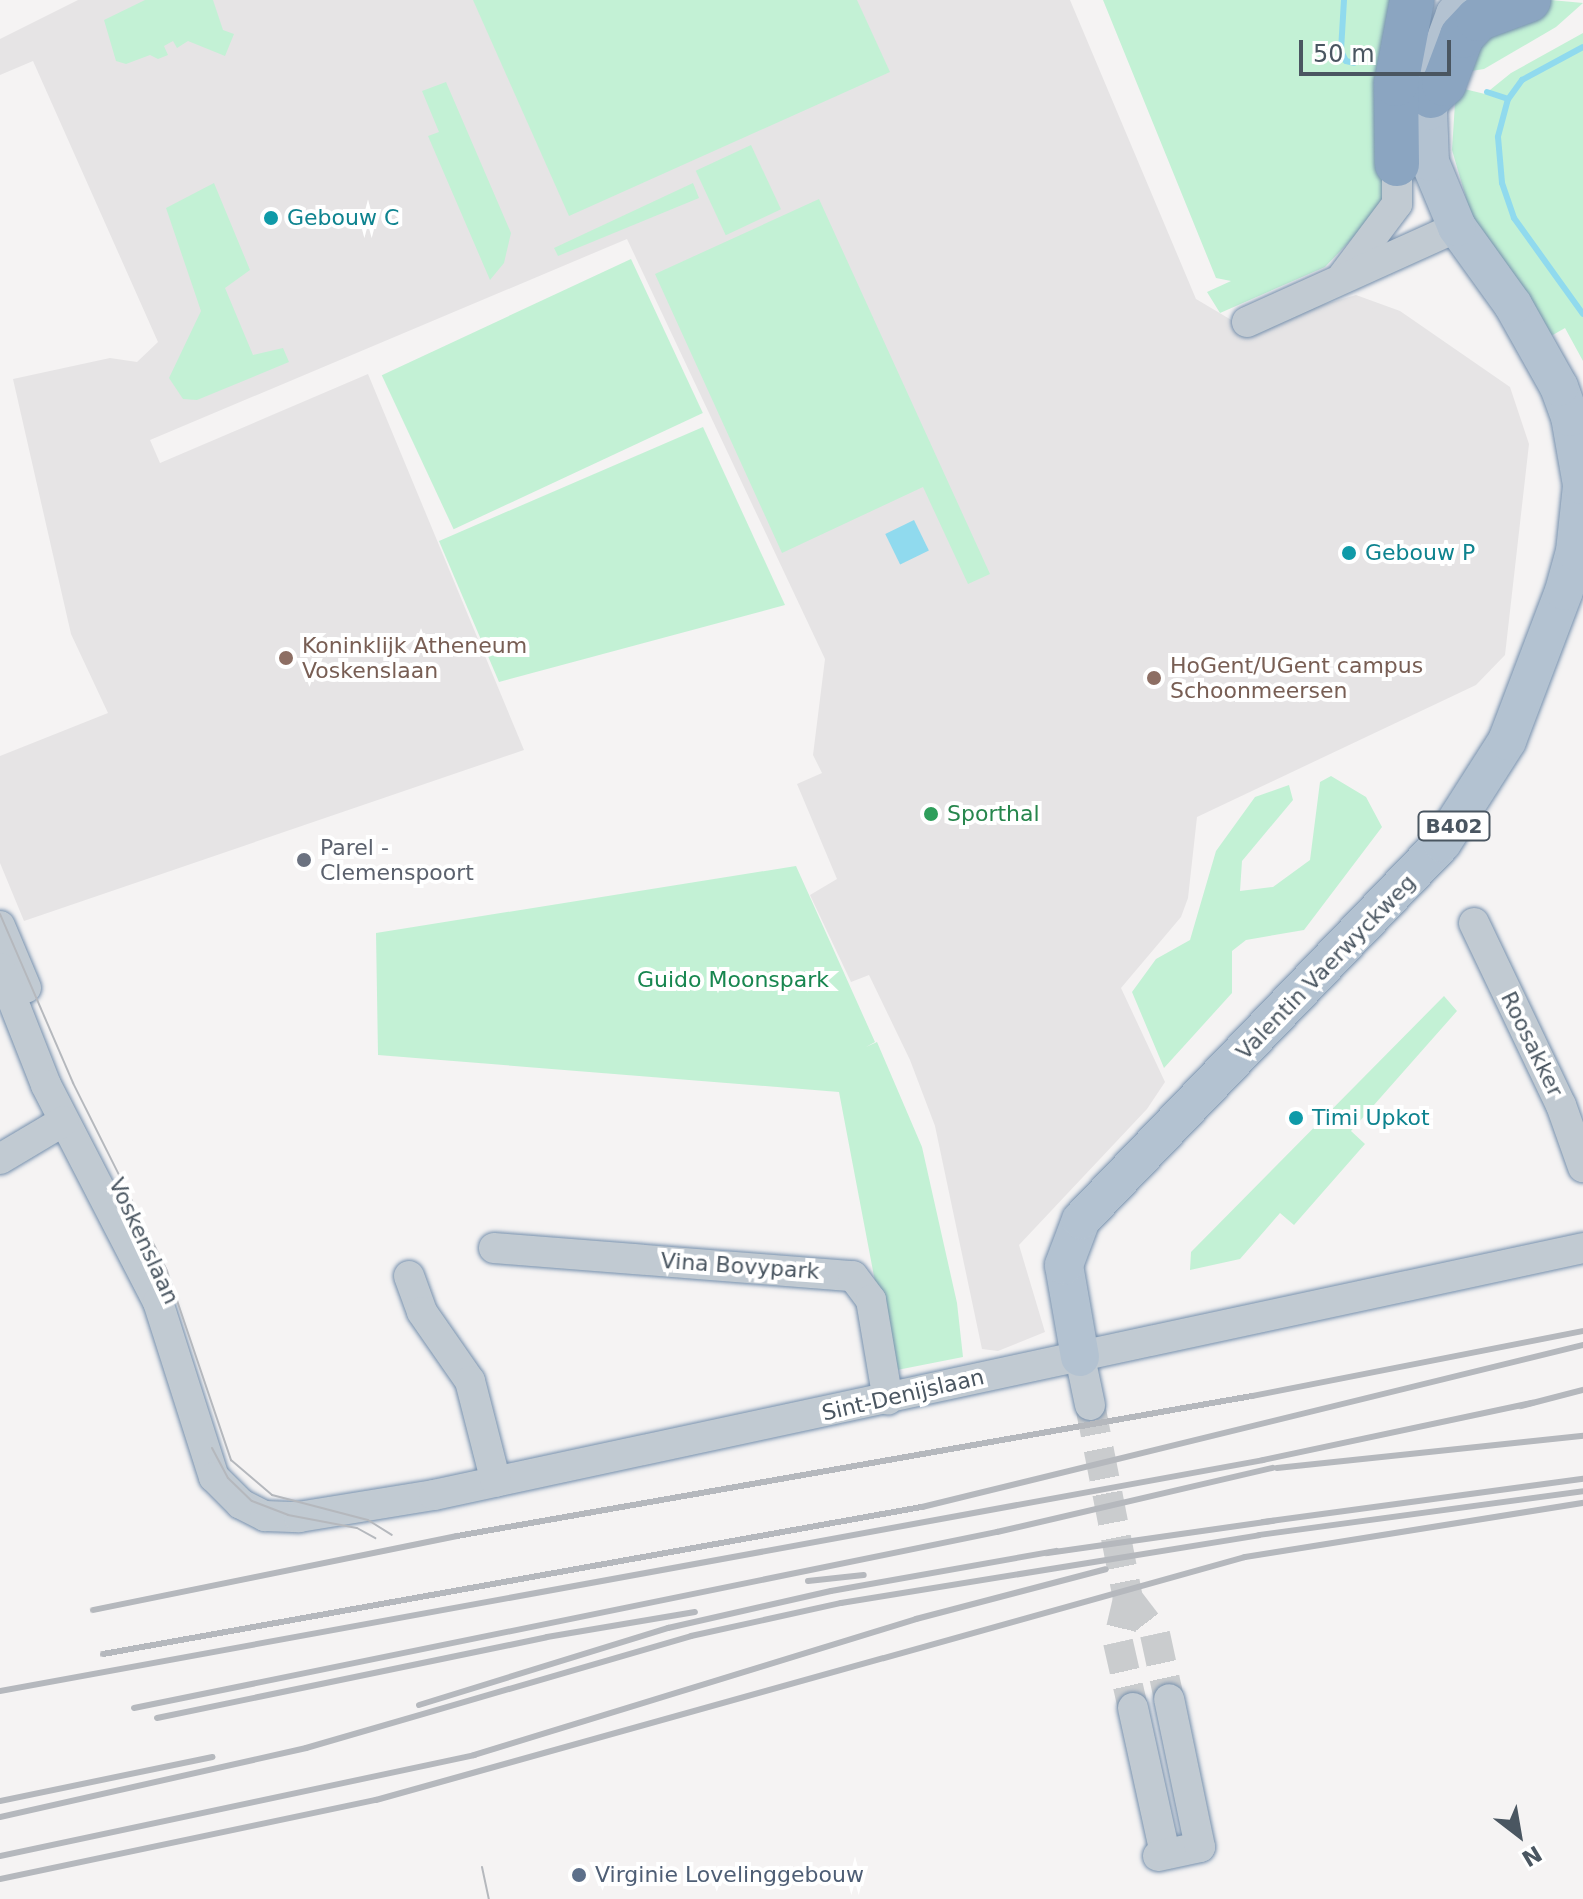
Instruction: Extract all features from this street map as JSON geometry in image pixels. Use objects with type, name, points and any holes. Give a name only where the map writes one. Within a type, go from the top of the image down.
[{"type":"highway","points":[[1401,158],[1396,84],[1412,0]]},
{"type":"highway","points":[[1431,96],[1444,84],[1462,36],[1478,19],[1529,0]]},
{"type":"main road","name":"Valentin Vaerwyckweg","points":[[1080,1357],[1064,1265],[1081,1220],[1405,887],[1474,798],[1529,690],[1575,551],[1582,485],[1559,387],[1520,324],[1446,232],[1423,214],[1401,158],[1407,82],[1435,0]]},
{"type":"main road","name":"Valentin Vaerwyckweg","points":[[1446,232],[1430,162],[1431,96],[1445,39],[1467,0]]},
{"type":"street","name":"Valentin Vaerwyckweg","points":[[1339,280],[1397,204],[1401,158]]},
{"type":"street","name":"Valentin Vaerwyckweg","points":[[1247,322],[1446,232]]},
{"type":"street","name":"Roosakker","points":[[1474,923],[1556,1093],[1583,1167]]},
{"type":"street","name":"Voskenslaan","points":[[0,926],[70,1090],[162,1274],[226,1464],[256,1495],[317,1515]]},
{"type":"street","name":"Voskenslaan","points":[[0,968],[64,1121],[158,1302],[202,1448],[227,1492]]},
{"type":"street","points":[[0,1159],[64,1121]]},
{"type":"street","name":"Vina Bovypark","points":[[494,1248],[853,1276],[869,1294],[888,1400]]},
{"type":"street","name":"Sint-Denijslaan","points":[[227,1492],[265,1516],[317,1515],[496,1482],[888,1400],[983,1374],[1080,1357],[1583,1248]]},
{"type":"street","points":[[409,1276],[422,1312],[470,1381],[496,1482]]},
{"type":"street","points":[[1080,1357],[1090,1405]]},
{"type":"street","points":[[1133,1708],[1161,1855],[1200,1847],[1169,1699]]},
{"type":"shaded area","name":"HoGent/UGent campus Schoonmeersen","points":[[78,0],[1070,0],[1196,299],[1255,334],[1318,306],[1356,295],[1400,311],[1510,387],[1529,444],[1505,655],[1476,685],[1197,817],[1188,898],[1181,917],[1121,988],[1165,1082],[1147,1109],[1019,1245],[1045,1332],[998,1351],[982,1349],[935,1126],[910,1060],[869,975],[851,982],[810,895],[837,879],[797,784],[822,773],[813,755],[825,659],[627,239],[150,440],[160,463],[368,374],[524,750],[24,921],[0,863],[0,756],[108,713],[71,634],[13,379],[110,358],[137,362],[158,342],[33,61],[0,75],[0,39]]},
{"type":"green space","points":[[145,0],[213,0],[223,30],[234,34],[225,56],[188,41],[177,48],[173,41],[164,46],[168,55],[158,59],[150,55],[126,64],[116,61],[104,20]]},
{"type":"green space","points":[[473,0],[857,0],[890,72],[569,216]]},
{"type":"green space","points":[[1103,0],[1402,0],[1388,201],[1325,267],[1220,313],[1207,292],[1231,281],[1216,278]]},
{"type":"green space","points":[[1551,0],[1583,3],[1556,27],[1484,69],[1471,71],[1472,43]]},
{"type":"green space","points":[[1583,33],[1583,361],[1565,328],[1551,336],[1476,232],[1452,150],[1456,87],[1485,94],[1511,73]]},
{"type":"green space","points":[[446,82],[511,233],[504,263],[490,280],[428,136],[439,132],[422,91]]},
{"type":"green space","points":[[751,145],[781,209],[726,235],[696,171]]},
{"type":"green space","points":[[214,183],[250,270],[225,288],[253,355],[283,348],[289,362],[197,400],[183,399],[169,378],[201,311],[166,208]]},
{"type":"green space","points":[[693,183],[699,198],[558,256],[554,248]]},
{"type":"green space","points":[[819,199],[990,574],[968,584],[923,487],[782,553],[655,274]]},
{"type":"green space","points":[[631,259],[703,413],[454,529],[382,375]]},
{"type":"green space","points":[[703,427],[785,605],[499,682],[439,541]]},
{"type":"green space","points":[[1331,776],[1366,797],[1382,827],[1304,930],[1246,940],[1232,951],[1232,993],[1164,1068],[1132,992],[1156,959],[1190,940],[1216,851],[1255,797],[1289,785],[1293,800],[1242,861],[1240,891],[1273,887],[1310,860],[1320,782]]},
{"type":"green space","name":"Guido Moonspark","points":[[796,866],[875,1042],[866,1047],[877,1042],[922,1147],[957,1303],[963,1357],[892,1371],[839,1092],[378,1055],[376,933]]},
{"type":"green space","points":[[1444,996],[1457,1011],[1351,1131],[1365,1144],[1294,1225],[1280,1213],[1240,1259],[1190,1270],[1191,1252]]},
{"type":"water","points":[[914,520],[929,551],[900,565],[885,534]]},
{"type":"waterway","points":[[1344,0],[1341,51],[1346,61],[1354,63]]},
{"type":"waterway","points":[[1583,47],[1522,80],[1508,99],[1498,137],[1502,183],[1514,218],[1583,314]]},
{"type":"waterway","points":[[1487,92],[1508,99]]},
{"type":"tunnel","points":[[1090,1405],[1128,1599],[1118,1642],[1133,1708]]},
{"type":"tunnel","points":[[1128,1599],[1155,1634],[1169,1699]]},
{"type":"tram line","points":[[0,914],[73,1083],[167,1271],[231,1460],[272,1495],[368,1520],[392,1535]]},
{"type":"tram line","points":[[212,1448],[228,1478],[252,1501],[288,1515],[357,1528],[375,1538]]},
{"type":"tram line","points":[[482,1867],[489,1899]]},
{"type":"railway","points":[[93,1610],[457,1536],[1252,1396],[1583,1331]]},
{"type":"railway","points":[[103,1654],[922,1507],[1583,1345]]},
{"type":"railway","points":[[1521,1406],[1583,1390]]},
{"type":"railway","points":[[0,1691],[1263,1460],[1532,1403]]},
{"type":"railway","points":[[1277,1468],[1583,1436]]},
{"type":"railway","points":[[134,1708],[997,1532],[1273,1468]]},
{"type":"railway","points":[[1263,1522],[1583,1479]]},
{"type":"railway","points":[[0,1817],[306,1748],[691,1636],[841,1603],[1259,1535],[1583,1491]]},
{"type":"railway","points":[[0,1879],[376,1800],[1245,1557],[1583,1503]]},
{"type":"railway","points":[[1047,1553],[1273,1521]]},
{"type":"railway","points":[[419,1705],[668,1628],[831,1591],[1056,1551]]},
{"type":"railway","points":[[0,1856],[474,1755],[916,1619],[1106,1569]]},
{"type":"railway","points":[[808,1581],[864,1575]]},
{"type":"railway","points":[[157,1718],[547,1637],[695,1612]]},
{"type":"railway","points":[[0,1801],[213,1757]]},
{"type":"place","name":"Gebouw C","points":[[271,218]]},
{"type":"place","name":"Gebouw P","points":[[1349,553]]},
{"type":"place","name":"Koninklijk Atheneum Voskenslaan","points":[[286,658]]},
{"type":"place","name":"HoGent/UGent campus Schoonmeersen","points":[[1154,678]]},
{"type":"place","name":"Sporthal","points":[[931,814]]},
{"type":"place","name":"Parel - Clemenspoort","points":[[304,860]]},
{"type":"place","name":"Timi Upkot","points":[[1296,1118]]},
{"type":"place","name":"Virginie Lovelinggebouw","points":[[579,1875]]}]
